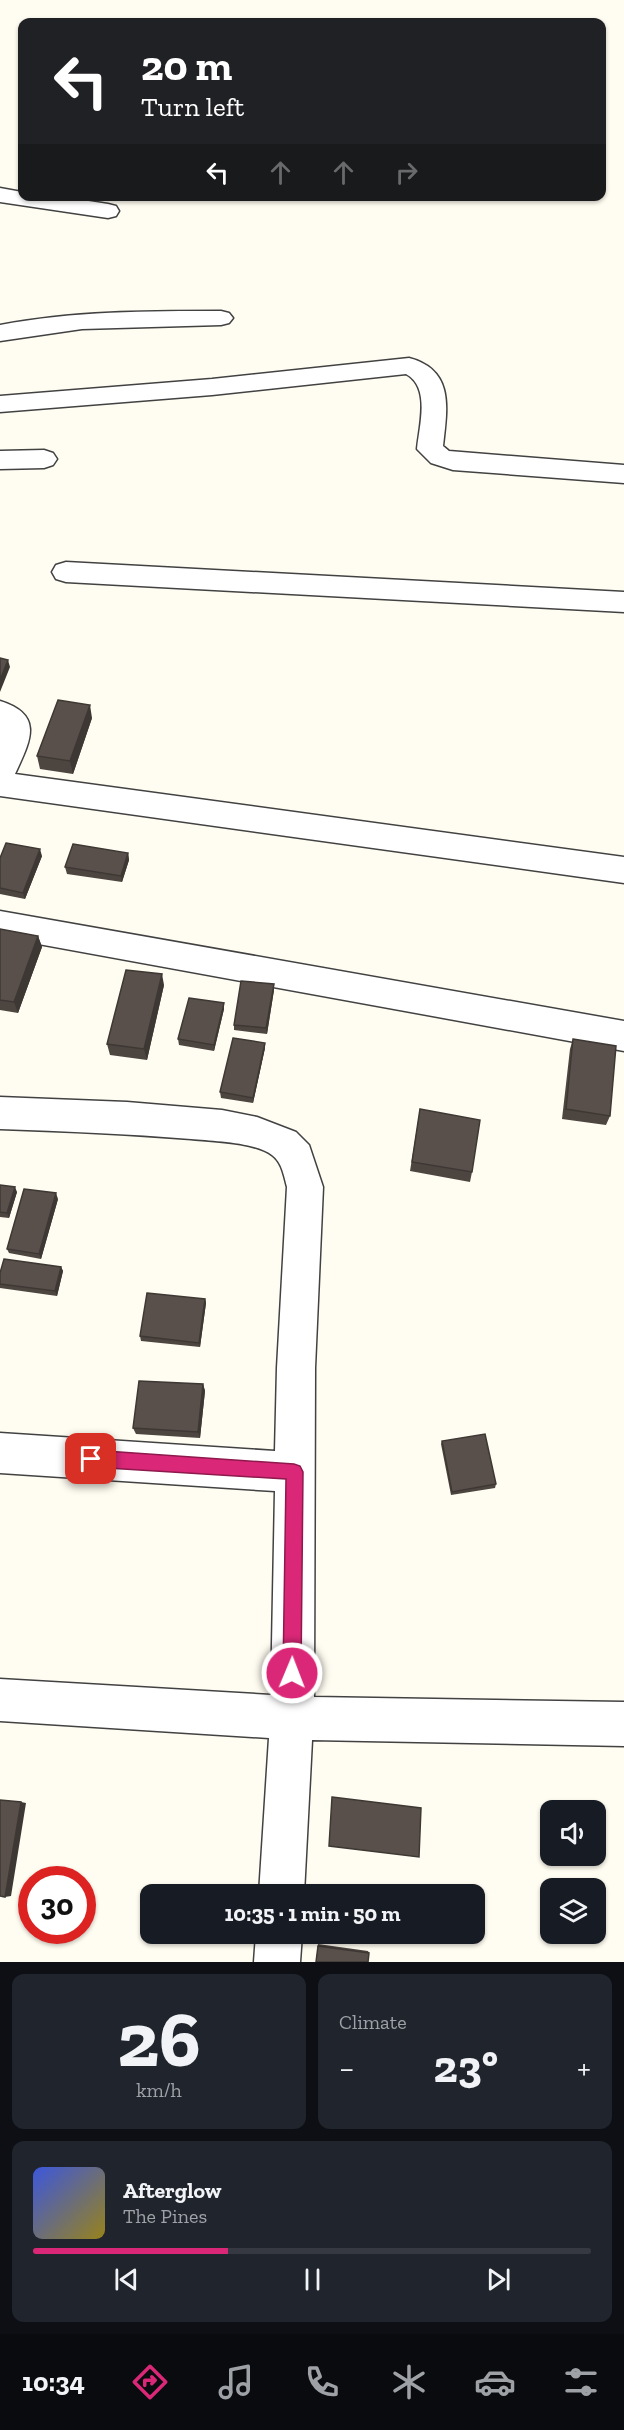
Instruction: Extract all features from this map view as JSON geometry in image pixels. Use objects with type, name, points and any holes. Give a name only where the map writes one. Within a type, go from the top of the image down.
[{"type":"street","points":[[0,195],[18,198]]},
{"type":"street","points":[[40,201],[108,211]]},
{"type":"street","points":[[0,333],[23,327],[73,322],[221,318]]},
{"type":"street","points":[[0,404],[178,390],[409,366],[421,370],[429,379],[433,396],[430,448],[440,457],[453,461],[624,474]]},
{"type":"street","points":[[0,460],[44,459]]},
{"type":"street","points":[[66,572],[624,602]]},
{"type":"street","points":[[0,712],[7,713],[14,721],[17,732],[0,774]]},
{"type":"street","points":[[0,784],[624,870]]},
{"type":"street","points":[[0,924],[624,1036]]},
{"type":"street","points":[[0,1113],[127,1118],[222,1126],[257,1133],[284,1143],[296,1157],[305,1187],[296,1368],[292,1718],[282,1884]]},
{"type":"street","points":[[0,1453],[294,1472]]},
{"type":"street","points":[[0,1700],[292,1718],[624,1724]]},
{"type":"street","points":[[277,1962],[278,1944]]},
{"type":"building","points":[[0,658],[8,660],[0,680]]},
{"type":"building","points":[[58,700],[90,705],[70,761],[37,756]]},
{"type":"building","points":[[6,843],[40,849],[23,893],[0,888],[0,858]]},
{"type":"building","points":[[73,844],[128,853],[121,876],[65,867]]},
{"type":"building","points":[[0,929],[38,936],[14,1002],[0,1000]]},
{"type":"building","points":[[126,970],[162,974],[144,1049],[107,1044]]},
{"type":"building","points":[[241,981],[274,984],[266,1028],[234,1025]]},
{"type":"building","points":[[189,998],[224,1003],[214,1045],[178,1039]]},
{"type":"building","points":[[233,1038],[265,1043],[253,1098],[220,1092]]},
{"type":"building","points":[[573,1039],[616,1046],[610,1116],[566,1109]]},
{"type":"building","points":[[420,1109],[480,1120],[472,1172],[412,1162]]},
{"type":"building","points":[[0,1185],[15,1187],[7,1213],[0,1212]]},
{"type":"building","points":[[24,1189],[56,1193],[39,1254],[7,1249]]},
{"type":"building","points":[[4,1259],[61,1267],[55,1291],[0,1284]]},
{"type":"building","points":[[147,1293],[205,1299],[199,1343],[140,1336]]},
{"type":"building","points":[[139,1381],[203,1384],[198,1432],[133,1428]]},
{"type":"building","points":[[485,1434],[496,1484],[452,1492],[442,1441]]},
{"type":"building","points":[[332,1797],[421,1808],[419,1857],[329,1846]]},
{"type":"building","points":[[0,1800],[21,1802],[5,1897],[0,1896]]},
{"type":"building","points":[[318,1946],[369,1953],[368,1962],[316,1962]]},
{"type":"route","points":[[91,1459],[294,1472],[292,1673]]}]
